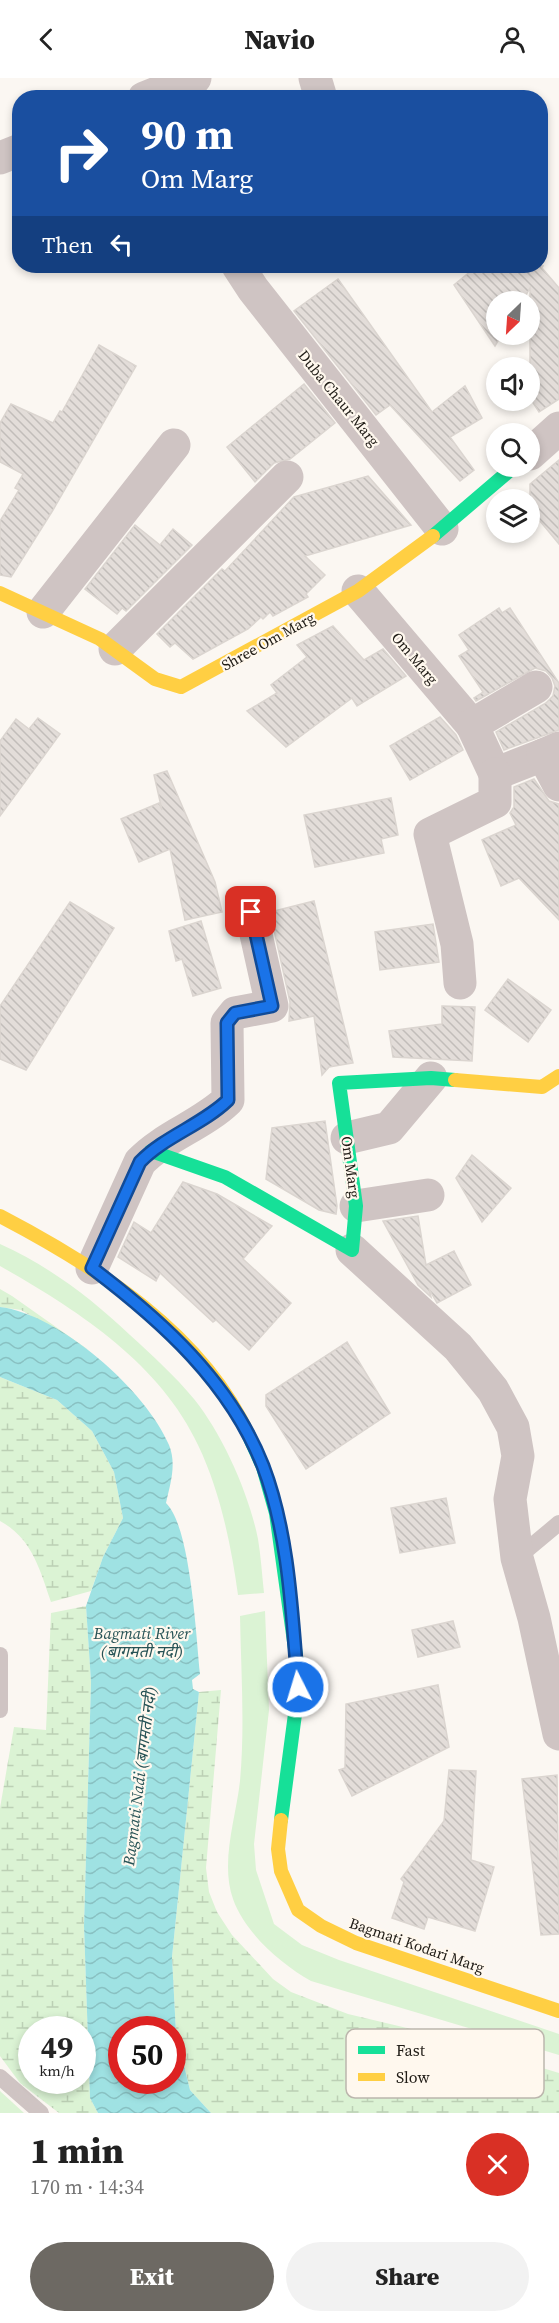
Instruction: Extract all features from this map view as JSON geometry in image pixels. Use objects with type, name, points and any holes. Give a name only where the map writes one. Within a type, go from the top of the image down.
[{"type":"street","name":"Duba Chaur Marg","points":[[243,273],[442,529]]},
{"type":"street","points":[[540,445],[559,428]]},
{"type":"street","points":[[43,612],[174,445]]},
{"type":"street","points":[[115,650],[286,477]]},
{"type":"street","name":"Shree Om Marg","points":[[0,593],[100,639],[155,680],[181,687],[358,591],[442,529],[502,477]]},
{"type":"street","name":"Om Marg","points":[[358,591],[472,725],[495,774]]},
{"type":"street","points":[[472,725],[536,687]]},
{"type":"street","points":[[460,983],[457,944],[430,834],[495,802],[495,774],[551,752],[559,784]]},
{"type":"street","points":[[92,1268],[140,1162],[151,1151],[216,1112],[228,1100],[227,1023],[235,1013],[272,1006],[251,912]]},
{"type":"street","name":"Om Marg","points":[[352,1250],[356,1206],[339,1083],[431,1078],[542,1087],[559,1076]]},
{"type":"street","points":[[347,1138],[389,1128],[431,1078]]},
{"type":"street","points":[[151,1151],[225,1178],[352,1250],[458,1347],[493,1390],[513,1427],[518,1456],[510,1499],[517,1558],[546,1616],[559,1734]]},
{"type":"street","points":[[356,1206],[428,1195]]},
{"type":"street","name":"Bagmati Kodari Marg","points":[[0,1216],[92,1268],[153,1316],[210,1377],[238,1415],[263,1466],[277,1514],[297,1677],[278,1849],[281,1871],[298,1910],[321,1926],[356,1943],[559,2012]]},
{"type":"lane","points":[[517,1558],[559,1523]]},
{"type":"lane","points":[[0,1655],[0,1710]]},
{"type":"lane","points":[[0,2077],[41,2113]]},
{"type":"green space","points":[[0,1244],[36,1262],[85,1296],[155,1358],[194,1399],[225,1447],[248,1503],[258,1539],[264,1593],[238,1595],[228,1537],[213,1481],[198,1445],[182,1416],[162,1388],[139,1364],[86,1320],[0,1266]]},
{"type":"green space","points":[[0,1289],[90,1351],[21,1310],[0,1307]]},
{"type":"green space","points":[[0,1377],[57,1400],[92,1431],[114,1472],[123,1518],[103,1557],[91,1591],[51,1602],[38,1567],[27,1546],[20,1536],[0,1521]]},
{"type":"green space","points":[[86,1606],[91,1682],[84,1926],[87,2016],[18,2016],[18,2080],[0,2056],[0,1808],[14,1727],[46,1730],[51,1613]]},
{"type":"green space","points":[[265,1611],[269,1710],[254,1844],[256,1870],[274,1924],[302,1945],[339,1960],[559,2034],[559,2055],[544,2051],[544,2029],[472,2029],[311,1981],[276,1957],[246,1924],[233,1899],[228,1870],[230,1840],[240,1781],[242,1740],[240,1616]]},
{"type":"green space","points":[[221,1690],[206,1868],[209,1892],[217,1912],[232,1935],[273,1979],[291,1992],[348,2014],[411,2029],[346,2029],[346,2098],[544,2098],[544,2068],[559,2073],[559,2113],[211,2113],[190,2090],[186,2074],[186,2016],[175,2016],[172,1957],[199,1692]]},
{"type":"green space","points":[[0,2091],[24,2113],[0,2113]]},
{"type":"green space","points":[[34,2094],[90,2094],[98,2113],[59,2113]]},
{"type":"water","name":"Bagmati River (बागमती नदी)","points":[[0,1307],[23,1313],[48,1324],[98,1358],[141,1401],[158,1424],[171,1452],[172,1474],[166,1503],[174,1516],[187,1558],[200,1674],[192,1680],[193,1689],[199,1692],[172,1957],[175,2016],[108,2016],[108,2094],[186,2094],[186,2074],[190,2090],[211,2113],[98,2113],[90,2098],[90,2094],[96,2094],[96,2016],[87,2016],[84,1926],[91,1682],[86,1606],[103,1557],[123,1518],[114,1472],[92,1431],[57,1400],[0,1377]]},
{"type":"building","points":[[469,273],[546,273],[559,288],[559,399],[538,411],[540,357],[530,357],[530,345],[540,345],[540,291],[530,291],[530,288],[528,291],[486,291],[486,333],[454,285]]},
{"type":"building","points":[[338,279],[432,412],[465,386],[482,418],[450,437],[474,470],[460,481],[390,405],[376,415],[294,311]]},
{"type":"building","points":[[99,345],[136,366],[53,510],[11,577],[0,575],[0,521],[19,490],[15,488],[23,474],[0,462],[0,423],[11,404],[53,423],[60,411],[62,412]]},
{"type":"building","points":[[304,384],[335,423],[290,459],[274,463],[255,482],[227,447]]},
{"type":"building","points":[[559,460],[559,544],[540,521],[540,489],[530,489],[530,484]]},
{"type":"building","points":[[368,476],[411,525],[305,556],[325,575],[306,594],[308,597],[273,616],[270,612],[248,629],[193,659],[175,643],[170,647],[157,634],[222,569],[225,571],[294,497]]},
{"type":"building","points":[[135,525],[160,545],[173,529],[192,545],[126,611],[122,608],[117,614],[85,589]]},
{"type":"building","points":[[499,608],[502,613],[510,608],[559,683],[559,730],[504,750],[496,732],[546,703],[553,696],[555,686],[546,671],[535,668],[476,701],[474,698],[483,692],[459,656],[469,650],[459,635]]},
{"type":"building","points":[[333,626],[364,660],[383,649],[406,676],[357,706],[352,698],[286,747],[247,711],[277,693],[271,685],[307,657],[297,645]]},
{"type":"building","points":[[440,717],[456,735],[463,750],[410,780],[390,746]]},
{"type":"building","points":[[38,718],[60,734],[0,816],[0,741],[16,719],[29,729]]},
{"type":"building","points":[[167,771],[215,882],[222,912],[185,920],[170,849],[139,862],[121,819],[159,803],[162,810],[154,775]]},
{"type":"building","points":[[534,779],[549,801],[559,804],[559,920],[519,878],[501,886],[482,840],[516,825],[510,813],[514,807],[514,787]]},
{"type":"building","points":[[391,798],[398,835],[381,839],[384,853],[315,867],[304,815]]},
{"type":"building","points":[[314,901],[353,1063],[329,1067],[322,1075],[314,1016],[289,1021],[290,1002],[270,912]]},
{"type":"building","points":[[70,902],[114,928],[26,1070],[0,1059],[0,1006]]},
{"type":"building","points":[[201,921],[221,988],[193,996],[182,959],[176,961],[169,931]]},
{"type":"building","points":[[433,924],[439,962],[380,970],[375,932]]},
{"type":"building","points":[[508,979],[551,1010],[528,1042],[485,1010]]},
{"type":"building","points":[[442,1006],[475,1007],[472,1061],[393,1057],[389,1031],[442,1024]]},
{"type":"building","points":[[325,1121],[337,1206],[336,1214],[319,1210],[266,1179],[272,1128]]},
{"type":"building","points":[[472,1155],[511,1188],[482,1222],[456,1178]]},
{"type":"building","points":[[183,1182],[217,1194],[272,1226],[243,1259],[291,1303],[249,1350],[216,1320],[213,1322],[160,1273],[156,1281],[118,1257],[134,1222],[151,1233]]},
{"type":"building","points":[[418,1216],[426,1265],[454,1251],[471,1285],[437,1303],[429,1289],[431,1297],[418,1285],[383,1221]]},
{"type":"building","points":[[347,1342],[390,1413],[306,1469],[266,1406],[266,1395]]},
{"type":"building","points":[[446,1498],[455,1543],[400,1553],[391,1508]]},
{"type":"building","points":[[453,1621],[460,1647],[418,1657],[412,1630]]},
{"type":"building","points":[[438,1685],[449,1747],[352,1796],[339,1770],[345,1768],[346,1704]]},
{"type":"building","points":[[449,1770],[476,1771],[471,1860],[494,1867],[475,1931],[428,1917],[424,1929],[392,1918],[404,1882],[401,1879],[444,1821]]},
{"type":"building","points":[[557,1775],[559,1934],[541,1935],[522,1779]]},
{"type":"traffic: fast","points":[[433,536],[502,477]]},
{"type":"traffic: fast","points":[[151,1151],[225,1177],[352,1250],[356,1206],[339,1083],[431,1078],[455,1080]]},
{"type":"traffic: fast","points":[[249,1436],[263,1467],[276,1513],[297,1663],[297,1699],[281,1820]]},
{"type":"traffic: slow","points":[[0,593],[100,639],[155,679],[181,687],[358,591],[433,536]]},
{"type":"traffic: slow","points":[[455,1080],[542,1087],[559,1076]]},
{"type":"traffic: slow","points":[[0,1216],[73,1257],[143,1306],[204,1366],[229,1399],[249,1436]]},
{"type":"traffic: slow","points":[[281,1820],[278,1849],[281,1871],[298,1910],[321,1926],[356,1943],[559,2011]]},
{"type":"route","points":[[251,912],[272,1006],[235,1013],[227,1023],[228,1100],[216,1112],[151,1151],[140,1162],[92,1268],[136,1301],[177,1339],[210,1377],[238,1415],[263,1466],[277,1514],[290,1603],[298,1687]]},
{"type":"water label","name":"Bagmati Nadi (बागमती नदी)","points":[[139,1776]]}]
